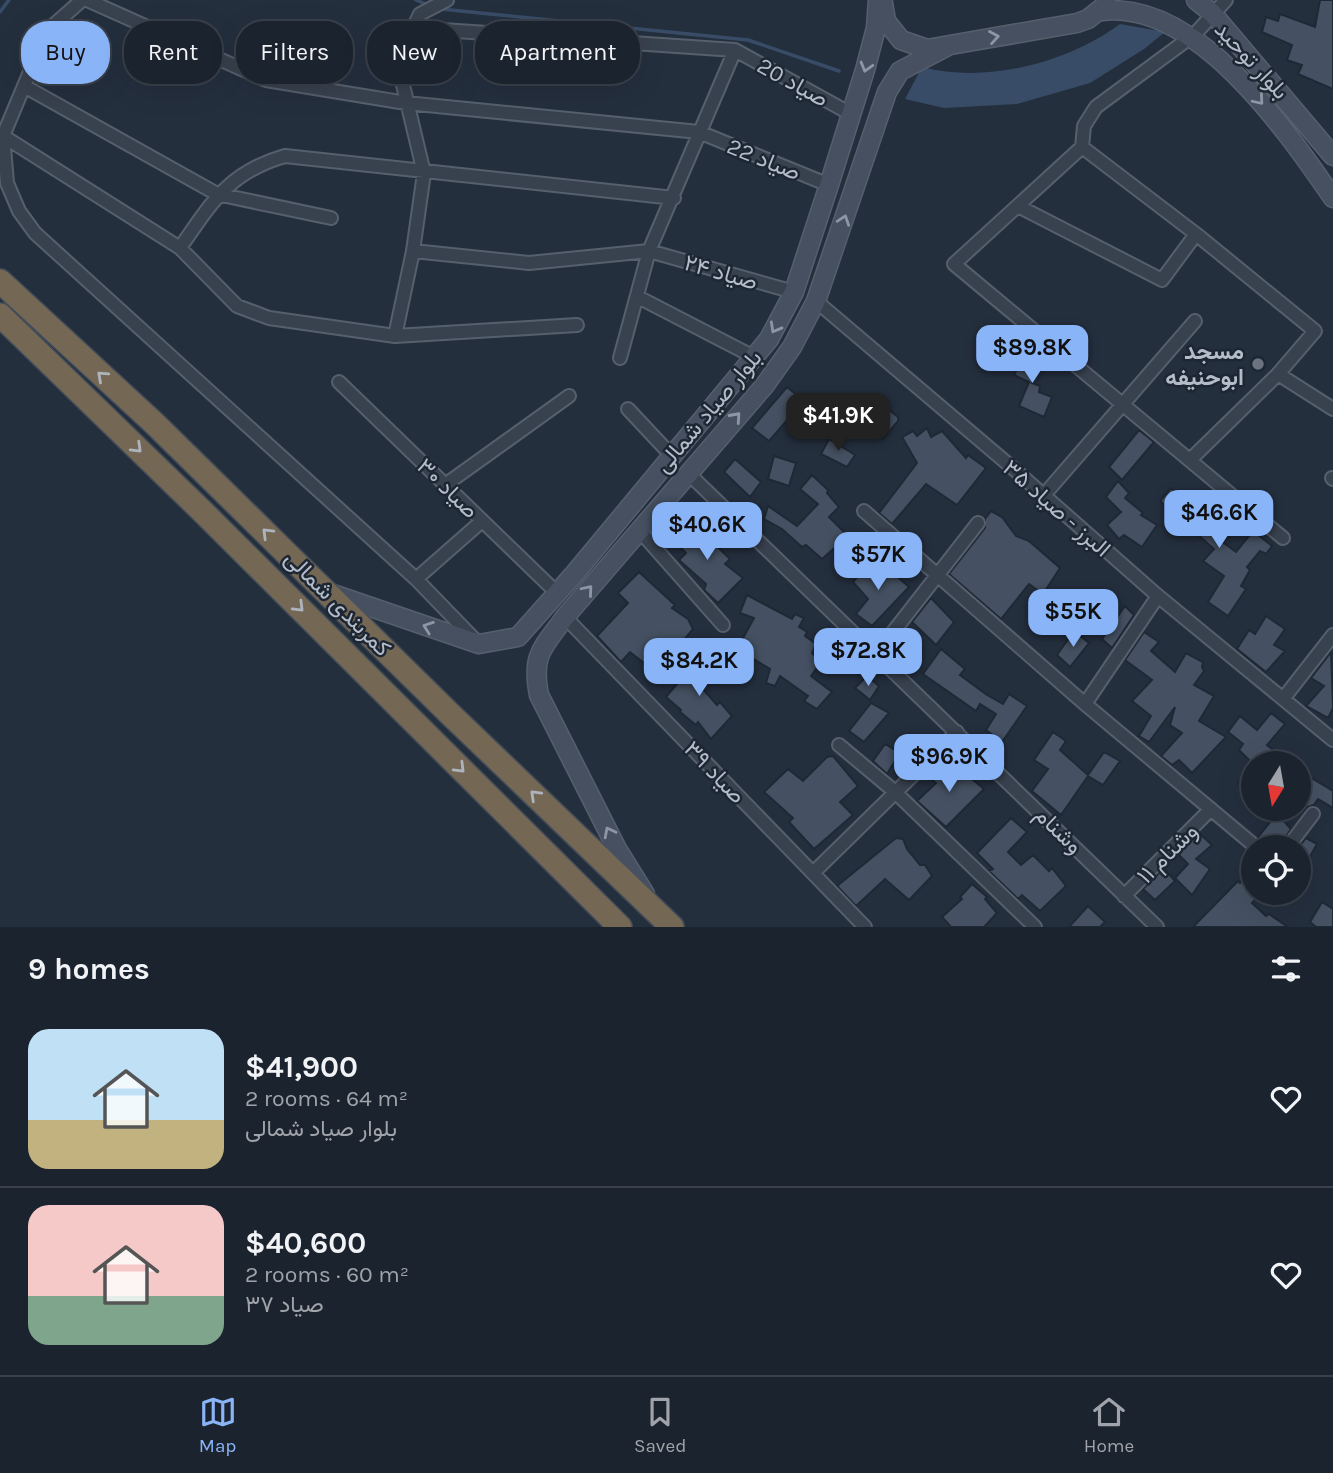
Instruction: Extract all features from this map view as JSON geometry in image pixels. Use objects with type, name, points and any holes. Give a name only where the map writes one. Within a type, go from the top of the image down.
[{"type":"highway","name":"کمربندی شمالی","points":[[0,282],[155,424],[664,919]]},
{"type":"highway","points":[[0,315],[212,520],[620,927]]},
{"type":"main road","points":[[880,0],[886,21],[901,40],[927,49],[1077,23],[1106,5]]},
{"type":"main road","name":"بلوار صیاد شمالی","points":[[518,637],[756,358],[794,292],[851,114],[876,28],[880,0]]},
{"type":"main road","name":"بلوار توحید","points":[[1196,0],[1212,13],[1333,156]]},
{"type":"main road","name":"بلوار توحید","points":[[1106,5],[1147,11],[1195,34],[1237,74],[1296,144],[1333,198]]},
{"type":"main road","name":"بلوار صیاد شمالی","points":[[538,655],[565,617],[765,385],[792,347],[816,301],[887,92],[900,71],[950,45]]},
{"type":"main road","points":[[326,592],[479,644],[518,637],[523,651],[538,655],[535,675],[539,695],[617,849],[664,919]]},
{"type":"street","points":[[84,0],[47,31],[3,136],[7,183],[19,211],[35,233],[416,579],[479,644]]},
{"type":"street","name":"صیاد 22","points":[[84,0],[265,80],[406,103],[699,132],[829,185]]},
{"type":"street","points":[[416,21],[420,14],[447,0]]},
{"type":"street","points":[[1226,0],[1195,34],[1096,107],[1084,126],[1082,147],[954,264],[1283,538]]},
{"type":"street","points":[[461,31],[735,50],[674,198],[649,251],[620,358]]},
{"type":"street","name":"صیاد 20","points":[[735,50],[851,114]]},
{"type":"street","points":[[396,336],[413,251],[424,173],[403,84]]},
{"type":"street","points":[[24,86],[218,194],[331,218]]},
{"type":"street","points":[[3,136],[180,248],[237,306],[269,318],[396,336],[577,324]]},
{"type":"street","points":[[1082,147],[1196,234],[1315,331],[1278,374],[1190,460]]},
{"type":"street","points":[[180,248],[218,194],[262,162],[285,156],[674,198]]},
{"type":"street","points":[[1018,206],[1161,280],[1196,234]]},
{"type":"street","points":[[413,251],[529,263],[649,251]]},
{"type":"street","name":"صیاد ۲۴","points":[[649,251],[794,292]]},
{"type":"street","points":[[638,297],[756,358]]},
{"type":"street","name":"البرز - صیاد ۳۵","points":[[816,301],[1158,596],[1333,740]]},
{"type":"street","points":[[1044,495],[1195,321]]},
{"type":"street","points":[[1278,374],[1333,409]]},
{"type":"street","name":"صیاد ۳۰","points":[[339,382],[557,593]]},
{"type":"street","points":[[445,485],[569,396]]},
{"type":"street","points":[[628,409],[672,456]]},
{"type":"street","name":"وشنام","points":[[688,472],[1157,927]]},
{"type":"street","points":[[864,512],[1085,704],[1242,835]]},
{"type":"street","points":[[416,579],[482,521]]},
{"type":"street","points":[[876,654],[978,523]]},
{"type":"street","points":[[639,530],[723,625]]},
{"type":"street","points":[[1085,704],[1158,596]]},
{"type":"street","name":"صیاد ۳۹","points":[[565,617],[865,927]]},
{"type":"street","points":[[1283,699],[1333,635]]},
{"type":"street","points":[[813,873],[957,732]]},
{"type":"street","points":[[839,745],[894,791],[1035,927]]},
{"type":"street","name":"وشنام ۱۱","points":[[1124,896],[1211,809]]},
{"type":"street","points":[[1297,835],[1313,814]]},
{"type":"water","points":[[1120,24],[1165,32],[1144,49],[1090,83],[1017,104],[944,108],[905,99],[922,67],[973,73],[1026,66],[1076,50]]},
{"type":"building","points":[[1320,0],[1333,0],[1333,89],[1298,74],[1302,65],[1287,60],[1292,45],[1262,32],[1266,17],[1278,21],[1280,14],[1315,27]]},
{"type":"building","points":[[1028,349],[1043,360],[1032,383],[1040,386],[1039,392],[1052,397],[1044,417],[1019,406],[1029,382],[1014,375]]},
{"type":"building","points":[[787,387],[804,401],[769,441],[752,428]]},
{"type":"building","points":[[884,406],[898,417],[898,421],[883,439],[867,425]]},
{"type":"building","points":[[927,428],[931,437],[942,431],[966,458],[968,455],[986,468],[957,505],[926,484],[892,524],[879,513],[917,463],[902,437],[913,431],[917,436]]},
{"type":"building","points":[[1139,430],[1154,442],[1122,480],[1109,467]]},
{"type":"building","points":[[829,439],[855,455],[847,467],[821,454]]},
{"type":"building","points":[[774,456],[796,463],[789,486],[768,479]]},
{"type":"building","points":[[735,459],[761,482],[750,497],[724,472]]},
{"type":"building","points":[[812,475],[828,490],[827,493],[839,507],[829,517],[848,536],[822,559],[806,545],[802,547],[782,529],[764,519],[768,506],[797,526],[818,504],[800,489]]},
{"type":"building","points":[[1118,481],[1129,493],[1125,498],[1143,513],[1141,515],[1157,525],[1142,547],[1124,535],[1119,539],[1107,525],[1121,512],[1106,497]]},
{"type":"building","points":[[1171,488],[1186,501],[1191,496],[1216,519],[1211,525],[1225,537],[1221,541],[1236,552],[1253,531],[1272,546],[1266,554],[1260,551],[1247,567],[1250,570],[1241,586],[1246,589],[1228,616],[1208,602],[1224,576],[1203,561],[1214,549],[1160,501]]},
{"type":"building","points":[[991,511],[1002,517],[1016,536],[1029,541],[1060,568],[1043,594],[1029,584],[1001,619],[949,574],[985,528],[985,519]]},
{"type":"building","points":[[691,521],[730,559],[725,564],[743,578],[718,603],[704,590],[706,584],[679,560],[686,553],[673,540]]},
{"type":"building","points":[[873,558],[888,577],[892,572],[909,587],[872,626],[856,614],[868,599],[853,582]]},
{"type":"building","points":[[639,572],[675,605],[672,608],[688,619],[693,629],[673,653],[661,641],[644,663],[630,652],[621,662],[597,636],[628,603],[618,593]]},
{"type":"building","points":[[747,595],[792,619],[795,614],[804,618],[799,627],[807,632],[805,636],[816,644],[812,653],[821,662],[811,676],[832,692],[817,709],[804,701],[808,696],[780,676],[775,686],[766,683],[770,669],[737,649],[754,618],[740,613]]},
{"type":"building","points":[[931,598],[954,622],[936,645],[912,622]]},
{"type":"building","points":[[1125,606],[1134,615],[1112,648],[1102,639]]},
{"type":"building","points":[[1266,616],[1285,629],[1274,645],[1285,651],[1266,672],[1237,649],[1249,630],[1255,634]]},
{"type":"building","points":[[1074,631],[1089,643],[1070,667],[1057,655]]},
{"type":"building","points":[[1144,632],[1159,642],[1151,651],[1175,672],[1186,653],[1203,662],[1204,671],[1194,685],[1214,696],[1199,721],[1226,737],[1192,773],[1179,760],[1172,765],[1161,756],[1182,733],[1170,725],[1175,707],[1149,742],[1139,736],[1151,716],[1132,701],[1152,680],[1125,660]]},
{"type":"building","points":[[941,649],[965,669],[960,675],[987,695],[1003,704],[1009,694],[1027,706],[1002,742],[986,730],[996,714],[980,704],[976,711],[923,674]]},
{"type":"building","points":[[703,651],[714,665],[700,679],[704,681],[700,686],[717,705],[720,702],[732,716],[711,739],[698,722],[696,725],[666,697],[691,667],[689,665]]},
{"type":"building","points":[[1331,652],[1333,708],[1328,718],[1306,706],[1324,686],[1311,678]]},
{"type":"building","points":[[867,676],[879,686],[870,700],[855,688]]},
{"type":"building","points":[[871,703],[889,713],[864,742],[849,731]]},
{"type":"building","points":[[1271,713],[1285,724],[1267,745],[1275,751],[1241,752],[1239,750],[1243,744],[1228,732],[1240,716],[1257,730]]},
{"type":"building","points":[[1053,732],[1066,741],[1060,750],[1088,775],[1104,752],[1120,761],[1103,785],[1088,776],[1061,815],[1032,791],[1048,769],[1034,760]]},
{"type":"building","points":[[885,744],[900,753],[887,774],[873,761]]},
{"type":"building","points":[[833,756],[858,786],[840,802],[853,815],[814,849],[789,822],[793,818],[764,792],[788,769],[803,781],[827,757]]},
{"type":"building","points":[[941,760],[964,779],[967,775],[984,789],[946,827],[917,801],[936,783],[926,775]]},
{"type":"building","points":[[1311,778],[1333,791],[1333,808],[1318,799],[1311,806]]},
{"type":"building","points":[[1011,818],[1027,832],[1008,852],[1021,865],[1033,855],[1049,871],[1052,868],[1066,886],[1040,911],[1022,895],[1018,899],[989,871],[993,869],[977,853]]},
{"type":"building","points":[[1271,821],[1284,821],[1291,829],[1287,835],[1260,835]]},
{"type":"building","points":[[1199,833],[1212,845],[1196,859],[1210,869],[1192,895],[1175,878],[1188,864],[1178,854]]},
{"type":"building","points":[[896,838],[903,839],[907,849],[920,865],[925,865],[932,876],[909,900],[885,879],[856,906],[837,886]]},
{"type":"building","points":[[1311,841],[1317,844],[1311,855]]},
{"type":"building","points":[[1164,868],[1175,881],[1155,900],[1143,889]]},
{"type":"building","points":[[1238,881],[1241,905],[1254,905],[1266,916],[1269,914],[1288,927],[1193,927]]},
{"type":"building","points":[[972,884],[987,897],[985,899],[997,913],[984,927],[951,927],[942,917],[962,899],[960,897]]},
{"type":"building","points":[[1322,902],[1333,909],[1333,927],[1316,927],[1310,922]]},
{"type":"building","points":[[1088,906],[1105,922],[1100,927],[1069,927]]},
{"type":"waterway","points":[[0,12],[9,0]]},
{"type":"waterway","points":[[416,0],[430,6]]},
{"type":"waterway","points":[[441,9],[748,40],[839,71]]},
{"type":"place","name":"مسجد ابوحنیفه","points":[[1258,364]]}]
